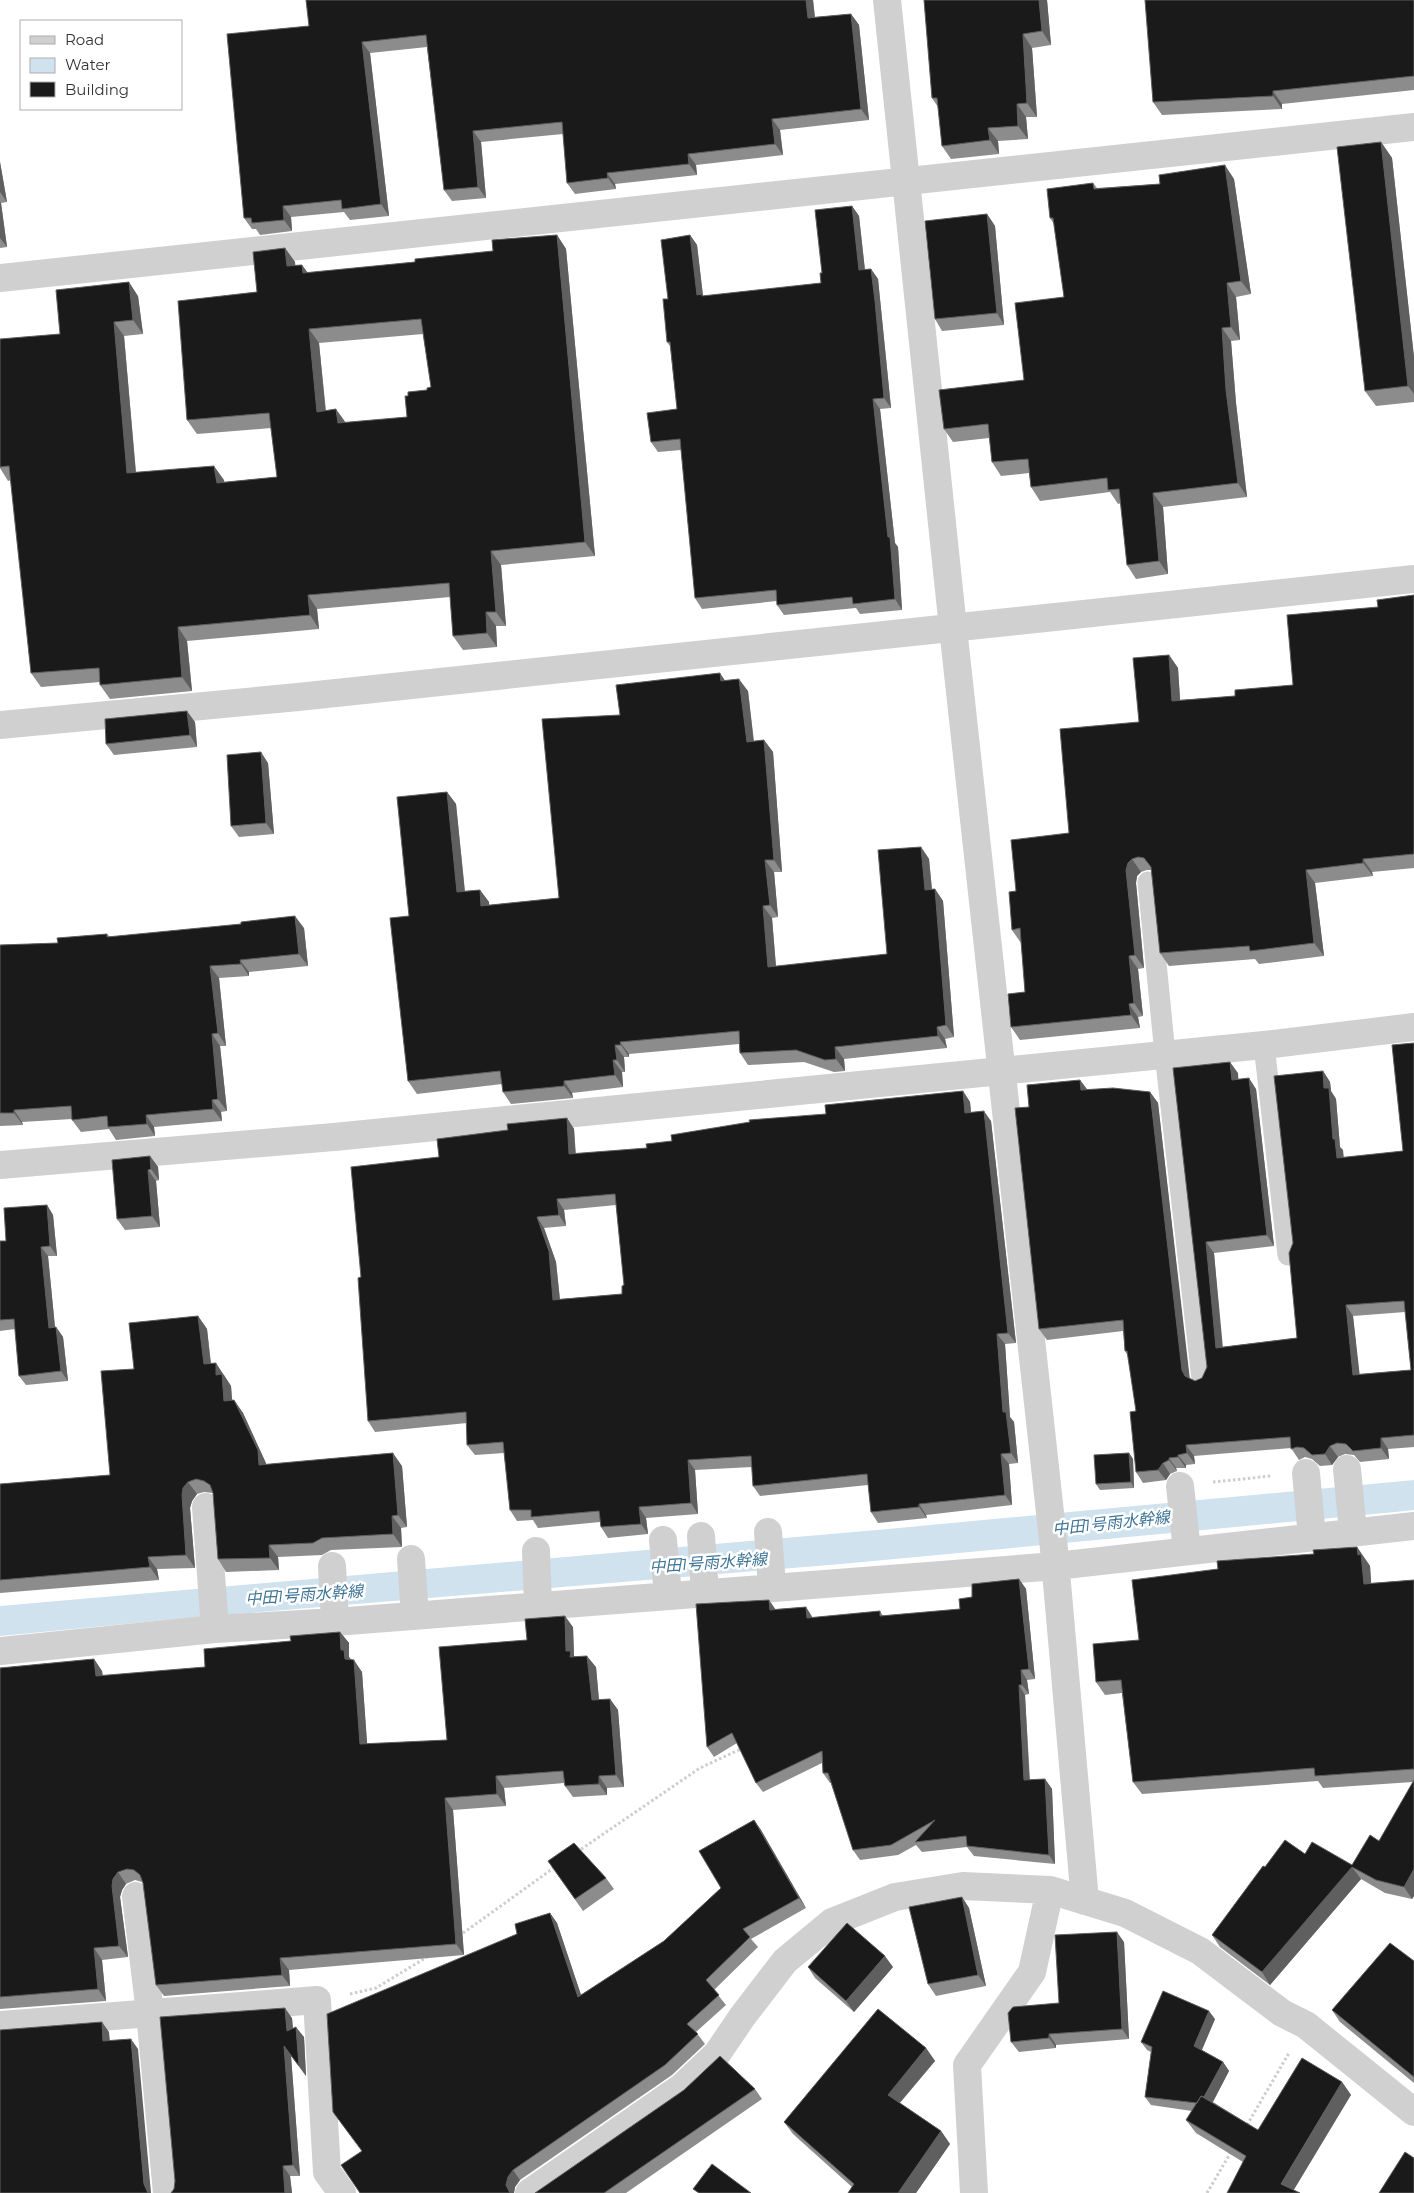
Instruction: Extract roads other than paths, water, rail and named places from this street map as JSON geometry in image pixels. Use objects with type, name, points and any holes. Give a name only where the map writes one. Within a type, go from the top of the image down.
[{"type":"street","points":[[887,0],[953,628],[1050,1508],[1085,1901]]},
{"type":"street","points":[[0,278],[1414,126]]},
{"type":"street","points":[[0,725],[328,694],[1414,579]]},
{"type":"street","points":[[0,1165],[334,1137],[1001,1071],[1414,1027]]},
{"type":"street","points":[[1347,1469],[1353,1532]]},
{"type":"street","points":[[1306,1473],[1312,1537]]},
{"type":"street","points":[[1180,1486],[1187,1551]]},
{"type":"street","points":[[206,1507],[215,1629]]},
{"type":"street","points":[[0,1651],[215,1629],[415,1616],[772,1587],[1055,1558],[1187,1551],[1414,1526]]},
{"type":"street","points":[[768,1532],[772,1587]]},
{"type":"street","points":[[701,1536],[705,1592]]},
{"type":"street","points":[[663,1540],[668,1595]]},
{"type":"street","points":[[536,1551],[538,1605]]},
{"type":"street","points":[[411,1559],[415,1616]]},
{"type":"street","points":[[332,1566],[335,1622]]},
{"type":"street","points":[[529,2193],[682,2087],[716,2054],[785,1961],[832,1922],[895,1897],[963,1886],[1050,1890],[1125,1914],[1200,1951],[1282,2013],[1306,2024],[1414,2112]]},
{"type":"street","points":[[974,2193],[967,2065],[1032,1972],[1050,1890]]},
{"type":"street","points":[[136,1896],[150,2013],[167,2193]]},
{"type":"street","points":[[0,2025],[317,2000],[327,2172],[342,2193]]},
{"type":"lane","points":[[1148,882],[1165,1054],[1202,1379]]},
{"type":"lane","points":[[1264,1044],[1288,1255]]},
{"type":"water","name":"中田1号雨水幹線","points":[[1414,1480],[1414,1510],[841,1564],[188,1618],[0,1636],[0,1606],[877,1530]]}]
